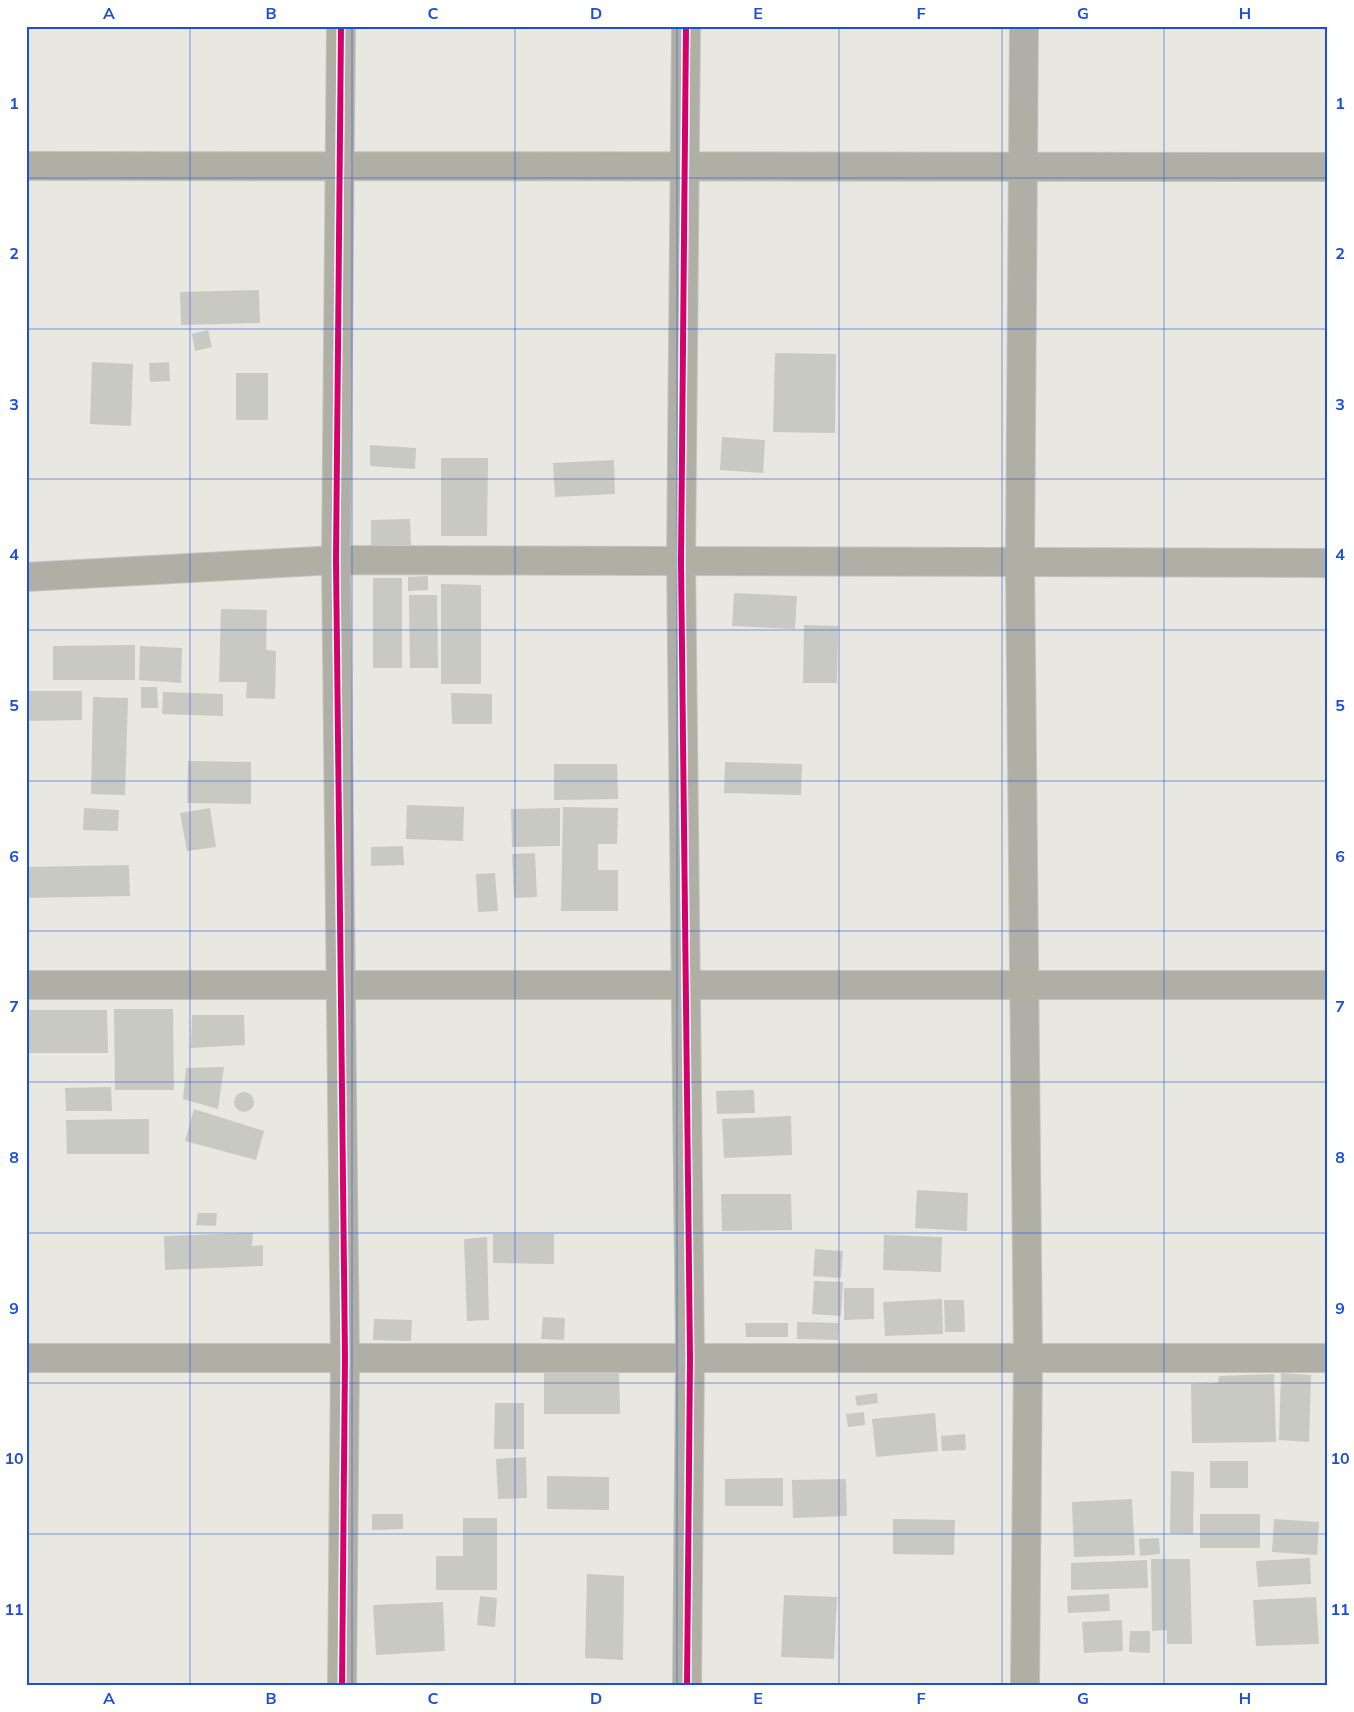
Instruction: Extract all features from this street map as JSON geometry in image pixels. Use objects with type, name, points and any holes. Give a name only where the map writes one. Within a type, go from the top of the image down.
[{"type":"street","points":[[341,26],[336,560],[344,1358],[342,1686]]},
{"type":"street","points":[[686,26],[681,561],[690,1358],[687,1686]]},
{"type":"street","points":[[1024,26],[1020,562],[1028,1358],[1025,1686]]},
{"type":"street","points":[[26,166],[1328,167]]},
{"type":"street","points":[[26,576],[336,560],[1328,563]]},
{"type":"street","points":[[26,985],[1328,985]]},
{"type":"street","points":[[26,1358],[1328,1358]]},
{"type":"building","points":[[259,290],[260,323],[181,325],[180,292]]},
{"type":"building","points":[[208,330],[212,347],[195,351],[192,334]]},
{"type":"building","points":[[775,353],[836,354],[835,433],[773,432]]},
{"type":"building","points":[[92,362],[133,364],[131,426],[90,424]]},
{"type":"building","points":[[169,362],[170,381],[150,382],[149,363]]},
{"type":"building","points":[[236,373],[268,373],[268,420],[236,420]]},
{"type":"building","points":[[722,437],[765,440],[763,473],[720,470]]},
{"type":"building","points":[[370,445],[416,448],[415,469],[370,466]]},
{"type":"building","points":[[441,458],[488,458],[487,536],[441,536]]},
{"type":"building","points":[[614,460],[615,494],[555,497],[553,463]]},
{"type":"building","points":[[410,519],[411,545],[371,545],[371,520]]},
{"type":"building","points":[[428,576],[428,590],[408,591],[408,577]]},
{"type":"building","points":[[373,578],[402,578],[402,668],[373,668]]},
{"type":"building","points":[[441,584],[481,585],[481,684],[441,684]]},
{"type":"building","points":[[734,593],[797,596],[795,629],[732,626]]},
{"type":"building","points":[[409,595],[437,595],[438,668],[410,668]]},
{"type":"building","points":[[221,609],[267,610],[266,650],[276,651],[275,699],[246,698],[247,682],[219,682]]},
{"type":"building","points":[[804,625],[838,626],[837,683],[803,683]]},
{"type":"building","points":[[135,645],[135,680],[53,680],[53,646]]},
{"type":"building","points":[[140,646],[182,648],[181,683],[139,680]]},
{"type":"building","points":[[141,687],[157,687],[158,708],[141,708]]},
{"type":"building","points":[[26,691],[82,691],[82,720],[26,721]]},
{"type":"building","points":[[163,692],[223,694],[223,716],[162,714]]},
{"type":"building","points":[[451,693],[492,694],[492,724],[452,724]]},
{"type":"building","points":[[93,697],[128,698],[125,795],[91,794]]},
{"type":"building","points":[[188,761],[251,762],[251,804],[187,803]]},
{"type":"building","points":[[725,762],[802,764],[801,795],[724,793]]},
{"type":"building","points":[[554,764],[617,764],[618,799],[554,800]]},
{"type":"building","points":[[407,805],[464,807],[463,841],[406,839]]},
{"type":"building","points":[[563,807],[618,808],[617,844],[598,844],[598,870],[618,870],[618,911],[561,911]]},
{"type":"building","points":[[84,808],[119,810],[118,831],[83,830]]},
{"type":"building","points":[[210,808],[216,847],[187,851],[180,813]]},
{"type":"building","points":[[560,808],[560,846],[512,847],[511,809]]},
{"type":"building","points":[[403,846],[404,865],[371,866],[371,847]]},
{"type":"building","points":[[535,853],[537,897],[514,898],[512,854]]},
{"type":"building","points":[[129,865],[130,896],[26,898],[26,867]]},
{"type":"building","points":[[495,873],[498,911],[478,912],[476,874]]},
{"type":"building","points":[[114,1009],[173,1009],[174,1090],[115,1090]]},
{"type":"building","points":[[26,1010],[107,1010],[108,1053],[26,1053]]},
{"type":"building","points":[[192,1015],[244,1015],[245,1045],[191,1048]]},
{"type":"building","points":[[224,1067],[218,1109],[183,1099],[186,1068]]},
{"type":"building","points":[[111,1087],[112,1111],[66,1111],[65,1088]]},
{"type":"building","points":[[754,1090],[755,1113],[717,1114],[716,1091]]},
{"type":"building","points":[[244,1092],[251,1095],[254,1102],[251,1109],[244,1112],[237,1109],[234,1102],[237,1095]]},
{"type":"building","points":[[194,1109],[264,1131],[256,1160],[185,1141]]},
{"type":"building","points":[[791,1116],[792,1155],[724,1158],[722,1119]]},
{"type":"building","points":[[149,1119],[149,1154],[67,1154],[66,1120]]},
{"type":"building","points":[[917,1190],[968,1193],[967,1231],[915,1228]]},
{"type":"building","points":[[721,1194],[791,1194],[792,1230],[722,1231]]},
{"type":"building","points":[[198,1213],[217,1213],[216,1226],[196,1225]]},
{"type":"building","points":[[253,1233],[252,1246],[263,1245],[263,1266],[165,1270],[164,1236]]},
{"type":"building","points":[[493,1234],[554,1234],[554,1264],[493,1263]]},
{"type":"building","points":[[884,1235],[942,1237],[941,1272],[883,1270]]},
{"type":"building","points":[[487,1237],[489,1320],[467,1321],[464,1239]]},
{"type":"building","points":[[815,1249],[843,1251],[841,1278],[813,1276]]},
{"type":"building","points":[[814,1281],[843,1282],[841,1316],[812,1314]]},
{"type":"building","points":[[844,1288],[874,1288],[874,1319],[844,1320]]},
{"type":"building","points":[[942,1299],[943,1334],[885,1336],[883,1302]]},
{"type":"building","points":[[944,1300],[964,1300],[965,1332],[945,1332]]},
{"type":"building","points":[[543,1317],[565,1318],[564,1340],[541,1339]]},
{"type":"building","points":[[374,1319],[412,1320],[411,1341],[373,1340]]},
{"type":"building","points":[[797,1322],[839,1323],[838,1340],[797,1339]]},
{"type":"building","points":[[745,1323],[788,1323],[788,1337],[746,1337]]},
{"type":"building","points":[[544,1371],[619,1371],[620,1414],[544,1414]]},
{"type":"building","points":[[1281,1373],[1311,1375],[1309,1442],[1279,1440]]},
{"type":"building","points":[[1274,1374],[1276,1442],[1192,1443],[1191,1384],[1218,1383],[1219,1376]]},
{"type":"building","points":[[877,1393],[878,1403],[857,1406],[855,1396]]},
{"type":"building","points":[[495,1403],[524,1403],[524,1449],[494,1449]]},
{"type":"building","points":[[864,1412],[865,1425],[848,1427],[846,1414]]},
{"type":"building","points":[[935,1413],[938,1451],[876,1457],[872,1419]]},
{"type":"building","points":[[965,1434],[966,1450],[942,1451],[941,1436]]},
{"type":"building","points":[[526,1457],[527,1498],[498,1499],[496,1459]]},
{"type":"building","points":[[1210,1461],[1248,1461],[1248,1488],[1210,1488]]},
{"type":"building","points":[[1171,1471],[1194,1472],[1193,1534],[1170,1533]]},
{"type":"building","points":[[547,1476],[609,1477],[609,1510],[547,1509]]},
{"type":"building","points":[[783,1478],[783,1506],[725,1506],[725,1479]]},
{"type":"building","points":[[846,1479],[847,1516],[793,1518],[792,1480]]},
{"type":"building","points":[[1132,1499],[1135,1555],[1074,1557],[1072,1502]]},
{"type":"building","points":[[372,1514],[403,1514],[403,1529],[372,1530]]},
{"type":"building","points":[[1200,1514],[1260,1514],[1260,1548],[1200,1548]]},
{"type":"building","points":[[463,1518],[497,1518],[497,1590],[436,1590],[436,1556],[463,1556]]},
{"type":"building","points":[[893,1519],[955,1520],[954,1555],[893,1554]]},
{"type":"building","points":[[1274,1519],[1319,1522],[1317,1555],[1272,1552]]},
{"type":"building","points":[[1159,1538],[1160,1554],[1140,1556],[1139,1539]]},
{"type":"building","points":[[1310,1558],[1311,1584],[1258,1587],[1256,1561]]},
{"type":"building","points":[[1151,1559],[1190,1559],[1192,1644],[1167,1644],[1167,1630],[1152,1631]]},
{"type":"building","points":[[1147,1560],[1148,1588],[1071,1590],[1071,1563]]},
{"type":"building","points":[[587,1574],[624,1576],[623,1660],[585,1658]]},
{"type":"building","points":[[1109,1594],[1110,1611],[1068,1613],[1067,1596]]},
{"type":"building","points":[[784,1595],[837,1597],[834,1659],[781,1657]]},
{"type":"building","points":[[480,1596],[497,1598],[495,1627],[477,1625]]},
{"type":"building","points":[[1316,1597],[1319,1644],[1256,1646],[1253,1600]]},
{"type":"building","points":[[443,1602],[445,1651],[376,1655],[373,1605]]},
{"type":"building","points":[[1122,1620],[1123,1651],[1084,1653],[1082,1622]]},
{"type":"building","points":[[1130,1631],[1150,1631],[1150,1653],[1129,1652]]},
{"type":"cycle path","points":[[341,26],[336,560],[345,1358],[342,1686]]},
{"type":"cycle path","points":[[686,26],[681,561],[690,1358],[687,1686]]}]
